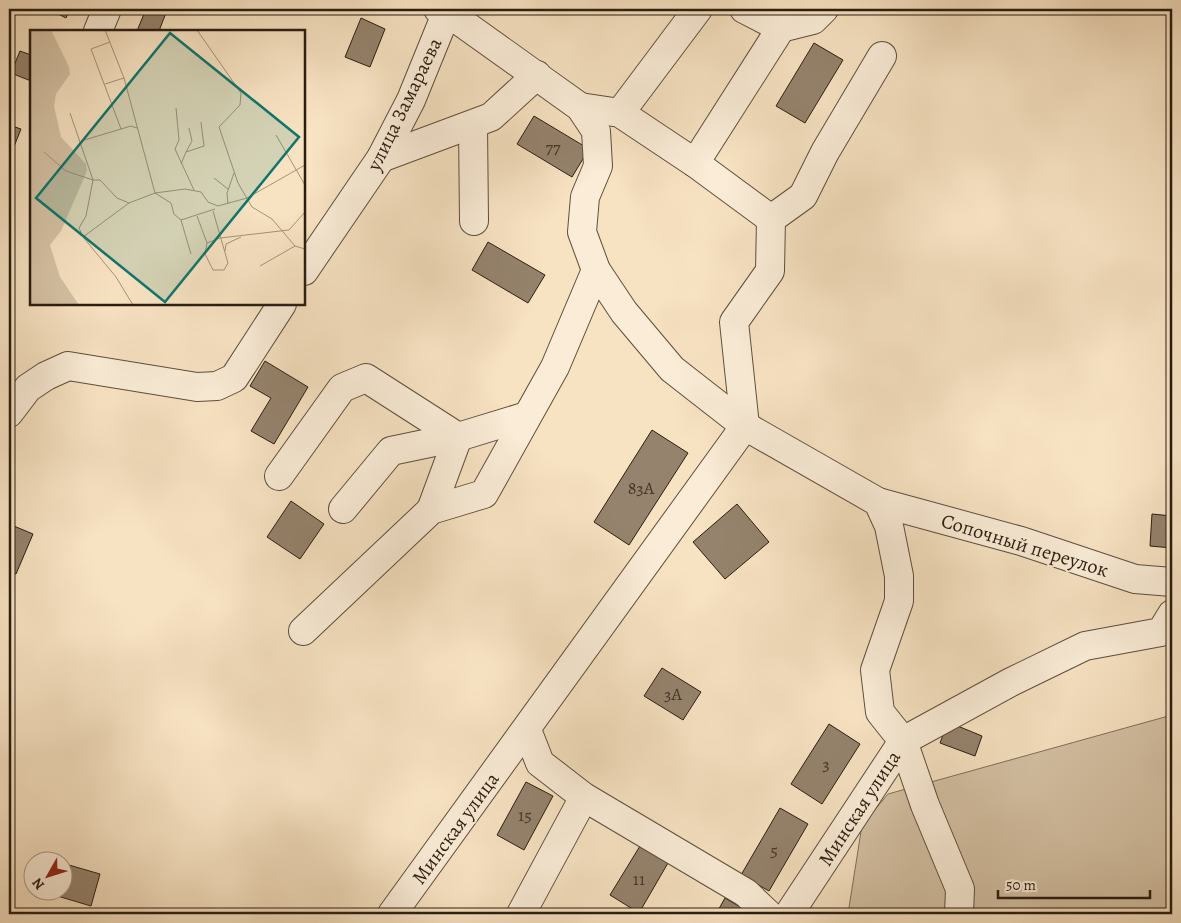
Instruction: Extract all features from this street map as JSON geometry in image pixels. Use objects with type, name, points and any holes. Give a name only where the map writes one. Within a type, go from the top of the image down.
[{"type":"street","points":[[98,30],[107,9]]},
{"type":"street","points":[[620,113],[698,9]]},
{"type":"street","points":[[744,9],[781,28],[813,20],[824,9]]},
{"type":"street","points":[[444,10],[580,107],[596,131],[598,166],[585,197],[582,232],[596,270],[624,312],[672,370],[745,426],[878,502]]},
{"type":"street","name":"улица Замараева","points":[[305,270],[381,158],[415,91],[444,10]]},
{"type":"street","points":[[695,163],[781,28]]},
{"type":"street","points":[[771,219],[803,196],[825,152],[882,56]]},
{"type":"street","points":[[381,158],[491,117],[537,75]]},
{"type":"street","points":[[580,107],[620,113],[695,163],[771,219]]},
{"type":"street","points":[[473,125],[474,221]]},
{"type":"street","points":[[745,426],[734,322],[770,271],[771,219]]},
{"type":"street","points":[[431,510],[484,494],[554,367],[596,270]]},
{"type":"street","points":[[9,413],[28,388],[46,376],[68,366],[197,387],[217,386],[234,378],[281,305]]},
{"type":"street","points":[[279,476],[342,388],[366,378],[458,437]]},
{"type":"street","points":[[343,509],[391,451],[458,437],[527,416]]},
{"type":"street","name":"Минская улица","points":[[392,914],[527,730],[745,426]]},
{"type":"street","points":[[303,631],[431,510],[458,437]]},
{"type":"street","name":"Минская улица","points":[[789,914],[903,741],[880,712],[875,670],[899,601],[899,576],[888,526],[878,502]]},
{"type":"street","name":"Сопочный переулок","points":[[878,502],[1021,541],[1135,579],[1172,582]]},
{"type":"street","points":[[959,914],[960,889],[926,805],[903,741],[1011,682],[1085,646],[1161,632],[1172,614]]},
{"type":"street","points":[[527,730],[540,763],[584,797],[746,893],[768,914]]},
{"type":"street","points":[[521,914],[584,797]]},
{"type":"shaded area","points":[[1172,715],[1172,914],[848,914],[862,825],[888,794]]},
{"type":"building","points":[[48,9],[70,9],[66,18]]},
{"type":"building","points":[[146,9],[167,10],[159,30],[137,30]]},
{"type":"building","points":[[361,18],[385,29],[370,67],[345,57]]},
{"type":"building","points":[[814,43],[843,60],[805,123],[776,106]]},
{"type":"building","points":[[20,51],[30,55],[30,81],[11,73]]},
{"type":"building","points":[[534,116],[589,149],[572,177],[517,144]]},
{"type":"building","points":[[9,125],[21,129],[11,154],[9,153]]},
{"type":"building","points":[[488,242],[545,275],[528,303],[472,270]]},
{"type":"building","points":[[265,361],[308,387],[274,444],[251,431],[271,398],[250,386]]},
{"type":"building","points":[[652,430],[688,453],[629,545],[594,522]]},
{"type":"building","points":[[291,501],[324,524],[300,559],[267,537]]},
{"type":"building","points":[[737,504],[769,542],[725,579],[693,542]]},
{"type":"building","points":[[1152,514],[1172,516],[1172,548],[1150,546]]},
{"type":"building","points":[[9,524],[33,534],[16,574],[9,570]]},
{"type":"building","points":[[662,668],[701,692],[683,720],[644,696]]},
{"type":"building","points":[[948,722],[982,736],[975,756],[940,743]]},
{"type":"building","points":[[829,724],[860,744],[822,804],[791,784]]},
{"type":"building","points":[[526,782],[553,796],[524,850],[497,835]]},
{"type":"building","points":[[780,808],[808,824],[769,891],[741,875]]},
{"type":"building","points":[[640,846],[668,863],[639,913],[610,895]]},
{"type":"building","points":[[72,866],[100,874],[91,906],[71,900]]},
{"type":"building","points":[[725,898],[752,914],[716,914]]}]
